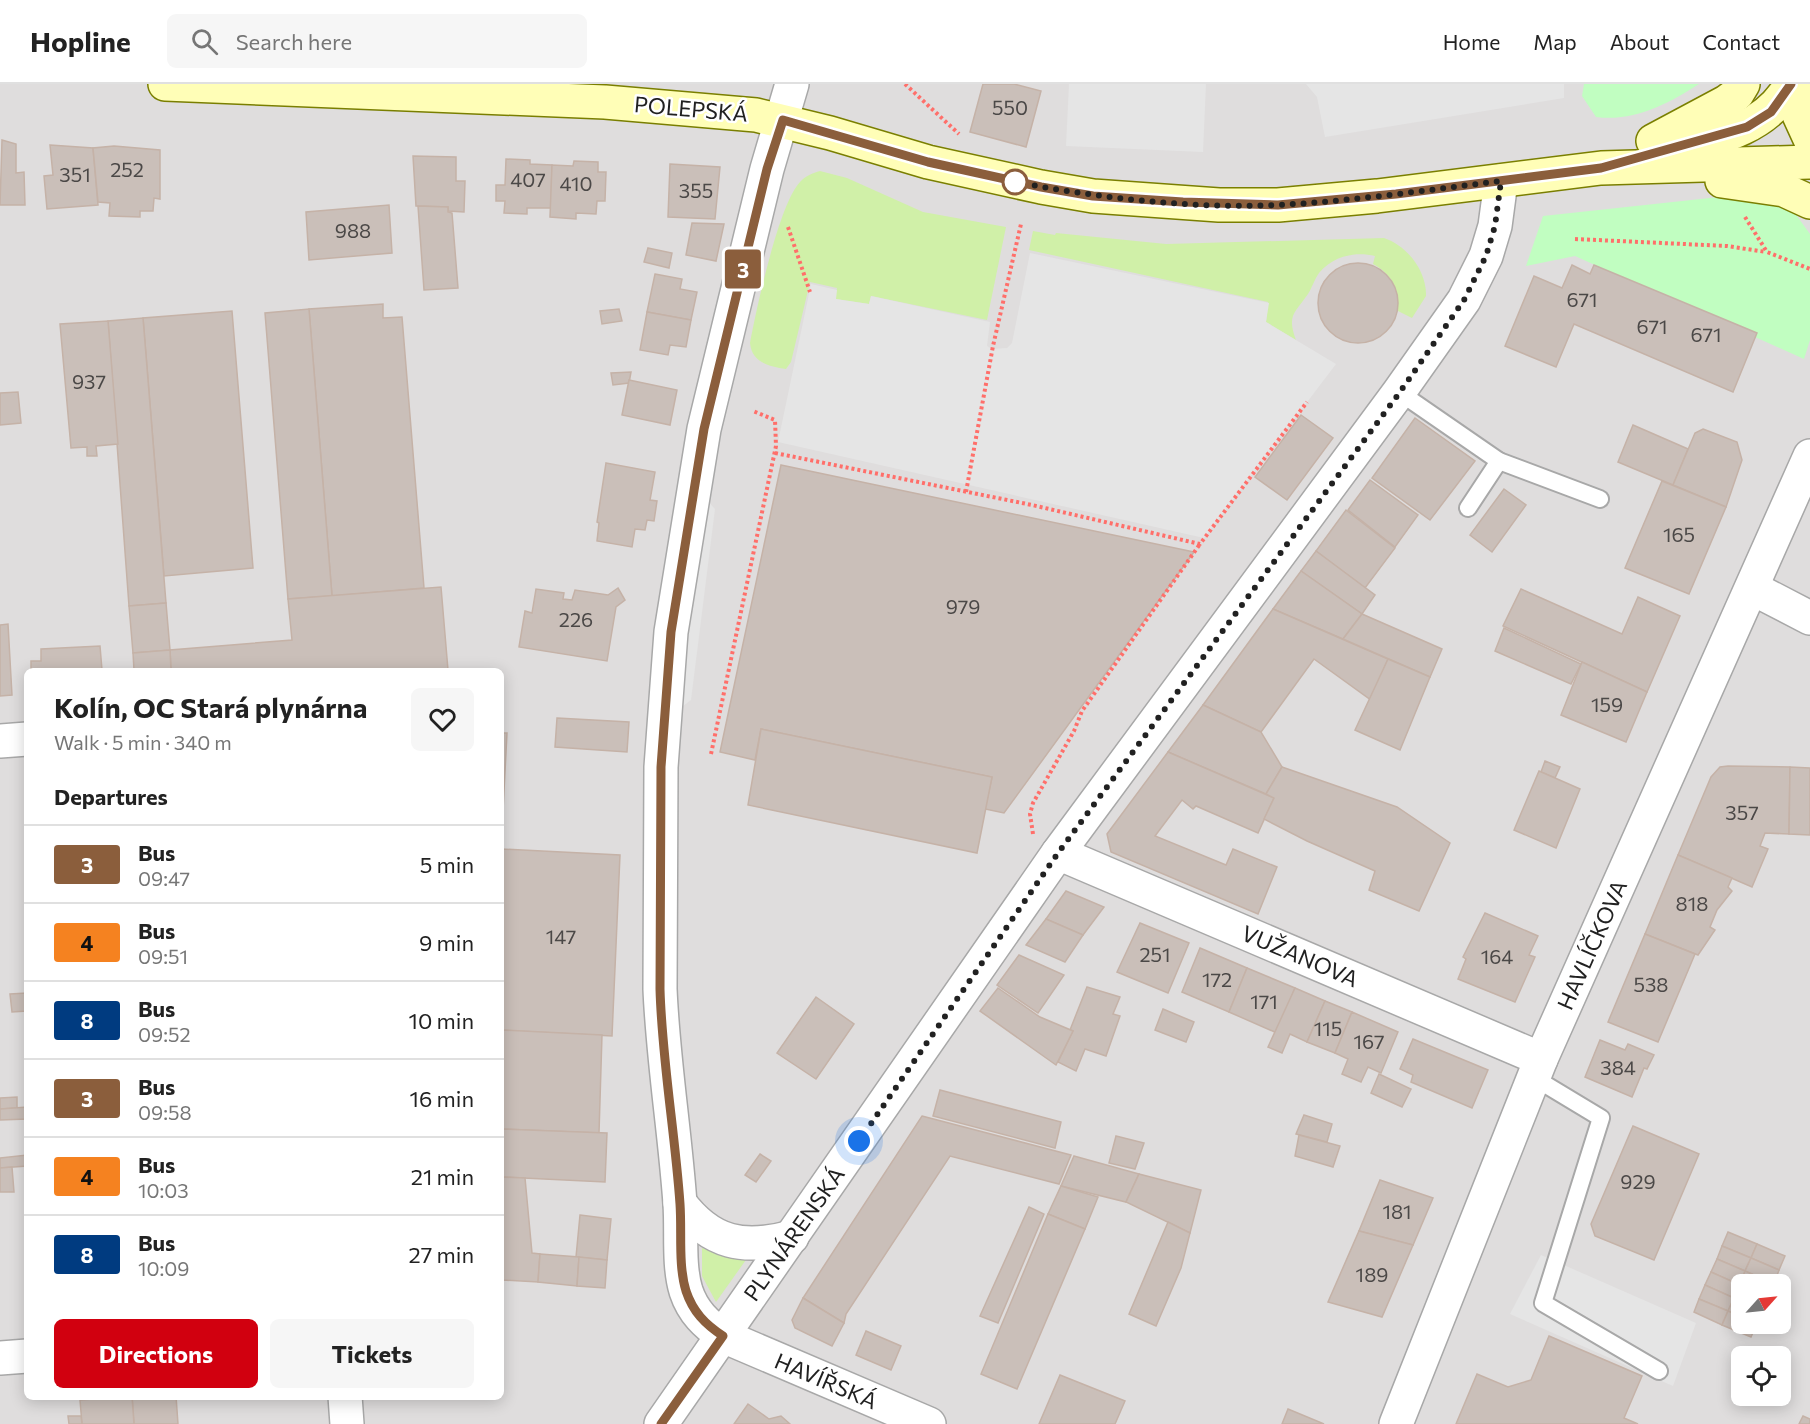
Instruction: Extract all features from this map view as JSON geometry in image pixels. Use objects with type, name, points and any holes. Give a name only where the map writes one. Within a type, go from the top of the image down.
[{"type":"main road","name":"POLEPSKÁ","points":[[165,84],[356,88],[605,102],[783,120],[951,168],[1093,196],[1219,205],[1278,205],[1601,168],[1810,162]]},
{"type":"main road","points":[[1601,168],[1726,102],[1737,94],[1743,84]]},
{"type":"main road","name":"POLEPSKÁ","points":[[1601,168],[1747,127],[1771,112],[1793,84]]},
{"type":"main road","points":[[1793,84],[1799,115],[1810,139]]},
{"type":"main road","points":[[1601,168],[1763,185],[1797,194],[1810,202]]},
{"type":"street","name":"HAVÍŘSKÁ","points":[[792,84],[767,169],[704,429],[671,632],[663,711],[660,989],[662,1034],[680,1203],[686,1290],[694,1310],[706,1325],[723,1336],[929,1424]]},
{"type":"street","name":"PLYNÁRENSKÁ","points":[[661,1424],[792,1237],[1046,845],[1400,392],[1464,300],[1477,276],[1495,226],[1501,181]]},
{"type":"street","name":"HAVLÍČKOVA","points":[[1396,1424],[1537,1068],[1808,459],[1810,433]]},
{"type":"street","points":[[1752,588],[1810,618]]},
{"type":"street","points":[[0,741],[24,739]]},
{"type":"street","name":"VUŽANOVA","points":[[1046,845],[1537,1068]]},
{"type":"street","points":[[680,1203],[694,1221],[720,1238],[744,1243],[766,1244],[792,1237]]},
{"type":"street","points":[[0,1358],[24,1356]]},
{"type":"street","points":[[345,1400],[347,1424]]},
{"type":"lane","points":[[1400,392],[1498,461],[1600,499]]},
{"type":"lane","points":[[1468,508],[1498,461]]},
{"type":"lane","points":[[1537,1068],[1601,1118],[1543,1303],[1659,1371]]},
{"type":"path","points":[[905,84],[967,140]]},
{"type":"path","points":[[1743,214],[1767,252]]},
{"type":"path","points":[[785,216],[810,292]]},
{"type":"path","points":[[966,492],[993,346],[1021,224]]},
{"type":"path","points":[[1575,239],[1727,246],[1767,252],[1810,269]]},
{"type":"path","points":[[1046,845],[1030,814],[1033,803],[1069,740],[1082,711],[1200,544],[1307,402]]},
{"type":"path","points":[[711,754],[775,453],[776,423],[767,415],[753,411]]},
{"type":"path","points":[[775,453],[966,492],[1200,544]]},
{"type":"shaded area","points":[[0,84],[1810,84],[1810,1424],[0,1424]]},
{"type":"shaded area","points":[[1069,84],[1206,84],[1203,152],[1066,146]]},
{"type":"shaded area","points":[[1306,84],[1564,84],[1564,98],[1325,137],[1317,97]]},
{"type":"shaded area","points":[[1030,253],[1269,303],[1266,322],[1336,364],[1204,538],[778,442],[811,284],[837,290],[836,299],[869,304],[871,296],[990,322],[987,346],[992,349],[1007,348],[1012,343]]},
{"type":"shaded area","points":[[706,499],[715,509],[691,700],[678,710],[682,661]]},
{"type":"shaded area","points":[[1541,1255],[1696,1323],[1673,1386],[1510,1314]]},
{"type":"green space","points":[[1584,84],[1699,84],[1650,110],[1610,118],[1596,117],[1582,96]]},
{"type":"green space","points":[[820,171],[847,178],[923,212],[1006,227],[987,320],[871,296],[869,304],[835,299],[837,288],[810,282],[791,362],[786,369],[768,365],[758,359],[751,350],[750,343],[763,283],[784,212],[800,182],[807,176]]},
{"type":"green space","points":[[1747,194],[1794,212],[1810,234],[1810,340],[1804,359],[1575,256],[1526,266],[1543,216]]},
{"type":"green space","points":[[1033,231],[1055,235],[1056,233],[1166,244],[1384,238],[1401,247],[1414,261],[1423,278],[1426,296],[1412,318],[1398,311],[1393,283],[1380,268],[1373,264],[1375,256],[1360,254],[1345,256],[1331,262],[1319,273],[1293,315],[1292,325],[1296,340],[1266,322],[1268,302],[1029,250]]},
{"type":"green space","points":[[702,1248],[727,1257],[748,1257],[716,1302],[702,1276]]},
{"type":"building","points":[[983,84],[1014,84],[1041,91],[1026,147],[970,132]]},
{"type":"building","points":[[2,140],[16,144],[16,173],[24,172],[25,205],[0,205]]},
{"type":"building","points":[[50,145],[93,148],[98,205],[47,209],[44,176],[53,175]]},
{"type":"building","points":[[114,146],[160,150],[160,199],[154,198],[153,211],[140,211],[140,217],[109,216],[110,203],[98,202],[93,148]]},
{"type":"building","points":[[413,156],[456,157],[456,181],[465,181],[464,212],[448,211],[448,207],[416,206]]},
{"type":"building","points":[[506,159],[530,160],[530,164],[552,165],[551,208],[527,208],[527,214],[504,213],[505,201],[496,201],[496,185],[505,185]]},
{"type":"building","points":[[574,161],[598,162],[598,172],[606,172],[605,201],[597,201],[596,214],[576,213],[576,219],[550,217],[552,165],[573,166]]},
{"type":"building","points":[[670,164],[720,167],[715,219],[668,217]]},
{"type":"building","points":[[389,205],[392,253],[309,260],[306,212]]},
{"type":"building","points":[[418,206],[448,207],[448,212],[452,213],[458,288],[424,290]]},
{"type":"building","points":[[692,223],[724,224],[716,261],[686,255]]},
{"type":"building","points":[[648,248],[672,253],[669,268],[644,262]]},
{"type":"building","points":[[1358,263],[1373,266],[1386,275],[1395,288],[1398,303],[1395,318],[1386,331],[1373,340],[1358,343],[1343,340],[1330,331],[1321,318],[1318,303],[1321,288],[1330,275],[1343,266]]},
{"type":"building","points":[[1572,265],[1590,274],[1594,265],[1757,333],[1733,392],[1574,324],[1556,367],[1505,346],[1534,276],[1562,288]]},
{"type":"building","points":[[655,274],[682,279],[680,289],[697,292],[691,320],[647,312]]},
{"type":"building","points":[[383,304],[383,318],[402,317],[424,588],[332,596],[309,309]]},
{"type":"building","points":[[309,309],[332,596],[288,599],[265,313]]},
{"type":"building","points":[[619,309],[622,321],[602,324],[600,311]]},
{"type":"building","points":[[232,311],[253,568],[164,576],[143,318]]},
{"type":"building","points":[[647,312],[691,320],[686,347],[670,345],[668,355],[640,350]]},
{"type":"building","points":[[143,318],[166,603],[129,606],[108,321]]},
{"type":"building","points":[[108,321],[118,444],[96,446],[97,456],[87,456],[87,447],[71,448],[60,324]]},
{"type":"building","points":[[631,372],[629,383],[613,385],[611,373]]},
{"type":"building","points":[[629,380],[677,390],[670,425],[622,415]]},
{"type":"building","points":[[18,392],[21,423],[0,425],[0,393]]},
{"type":"building","points":[[1301,415],[1333,438],[1287,500],[1255,477]]},
{"type":"building","points":[[1415,418],[1475,461],[1430,520],[1372,478]]},
{"type":"building","points":[[1633,425],[1688,449],[1673,485],[1618,462]]},
{"type":"building","points":[[1703,429],[1737,442],[1742,460],[1726,507],[1673,485],[1695,433]]},
{"type":"building","points":[[606,463],[655,472],[650,500],[657,501],[654,521],[647,520],[645,530],[635,529],[632,547],[597,541],[599,523],[597,522]]},
{"type":"building","points":[[781,465],[1194,552],[1004,813],[985,809],[992,777],[761,729],[755,760],[720,752]]},
{"type":"building","points":[[1370,480],[1418,515],[1395,547],[1348,510]]},
{"type":"building","points":[[1662,481],[1726,507],[1689,594],[1625,568]]},
{"type":"building","points":[[1504,489],[1526,505],[1492,552],[1470,535]]},
{"type":"building","points":[[1346,510],[1395,548],[1365,588],[1316,551]]},
{"type":"building","points":[[1316,551],[1375,595],[1362,614],[1301,571]]},
{"type":"building","points":[[1301,571],[1362,614],[1343,639],[1273,609]]},
{"type":"building","points":[[441,587],[448,668],[171,668],[170,650],[292,640],[288,599]]},
{"type":"building","points":[[618,588],[625,600],[616,607],[607,661],[519,647],[525,611],[532,613],[536,589],[564,593],[563,599],[572,600],[575,590],[608,595]]},
{"type":"building","points":[[1521,589],[1622,634],[1638,597],[1680,616],[1647,692],[1503,626]]},
{"type":"building","points":[[166,603],[170,650],[133,653],[129,606]]},
{"type":"building","points":[[1273,609],[1388,659],[1371,700],[1314,659],[1261,732],[1203,705]]},
{"type":"building","points":[[1362,614],[1442,649],[1430,677],[1343,639]]},
{"type":"building","points":[[8,624],[12,695],[0,696],[0,625]]},
{"type":"building","points":[[1504,628],[1581,664],[1571,684],[1495,651]]},
{"type":"building","points":[[100,646],[102,668],[31,668],[31,661],[41,661],[41,649]]},
{"type":"building","points":[[170,650],[171,668],[134,668],[133,653]]},
{"type":"building","points":[[1388,659],[1430,677],[1400,750],[1355,730]]},
{"type":"building","points":[[1582,662],[1647,692],[1626,742],[1561,715]]},
{"type":"building","points":[[1203,705],[1261,732],[1282,767],[1266,794],[1168,752]]},
{"type":"building","points":[[557,718],[629,722],[627,752],[555,747]]},
{"type":"building","points":[[761,729],[992,777],[977,853],[748,805]]},
{"type":"building","points":[[504,733],[507,733],[504,791]]},
{"type":"building","points":[[1168,752],[1274,798],[1258,833],[1196,806],[1193,809],[1182,800],[1155,836],[1226,865],[1233,849],[1277,867],[1258,914],[1111,852],[1107,834]]},
{"type":"building","points":[[1545,761],[1560,767],[1555,778],[1541,772]]},
{"type":"building","points":[[1282,767],[1397,807],[1450,843],[1419,911],[1369,890],[1375,871],[1264,819],[1274,798],[1266,794]]},
{"type":"building","points":[[1720,767],[1790,767],[1789,834],[1765,833],[1760,846],[1768,849],[1752,887],[1678,855],[1711,777]]},
{"type":"building","points":[[1790,767],[1810,768],[1810,835],[1789,834]]},
{"type":"building","points":[[1539,771],[1580,789],[1556,848],[1514,830]]},
{"type":"building","points":[[504,849],[620,855],[612,1036],[504,1030]]},
{"type":"building","points":[[1678,855],[1732,878],[1728,887],[1732,891],[1717,910],[1710,927],[1715,930],[1698,955],[1645,934]]},
{"type":"building","points":[[1066,891],[1104,907],[1083,935],[1046,919]]},
{"type":"building","points":[[1485,913],[1538,936],[1529,955],[1535,957],[1515,1002],[1458,979],[1466,959],[1463,957]]},
{"type":"building","points":[[1046,919],[1083,935],[1065,962],[1026,945]]},
{"type":"building","points":[[1140,923],[1189,943],[1168,993],[1117,972]]},
{"type":"building","points":[[1645,934],[1695,954],[1658,1042],[1608,1022]]},
{"type":"building","points":[[1200,948],[1247,968],[1229,1012],[1182,992]]},
{"type":"building","points":[[1019,955],[1064,975],[1038,1013],[997,985]]},
{"type":"building","points":[[1247,968],[1295,988],[1277,1033],[1229,1012]]},
{"type":"building","points":[[1087,987],[1120,997],[1113,1014],[1120,1016],[1106,1056],[1085,1049],[1076,1071],[1058,1062],[1073,1031],[1070,1030]]},
{"type":"building","points":[[998,988],[1040,1017],[1073,1031],[1056,1065],[980,1011]]},
{"type":"building","points":[[1295,988],[1325,1001],[1307,1042],[1290,1034],[1282,1053],[1268,1047]]},
{"type":"building","points":[[24,993],[24,1011],[12,1012],[10,994]]},
{"type":"building","points":[[816,997],[854,1024],[816,1079],[777,1053]]},
{"type":"building","points":[[1325,1001],[1352,1012],[1335,1053],[1307,1042]]},
{"type":"building","points":[[1163,1009],[1194,1022],[1186,1042],[1155,1030]]},
{"type":"building","points":[[1352,1012],[1398,1032],[1381,1073],[1368,1067],[1361,1082],[1342,1074],[1348,1059],[1335,1053]]},
{"type":"building","points":[[504,1030],[602,1035],[599,1133],[504,1129]]},
{"type":"building","points":[[1413,1039],[1488,1070],[1472,1108],[1411,1082],[1413,1075],[1400,1069]]},
{"type":"building","points":[[1600,1040],[1625,1050],[1628,1044],[1654,1055],[1647,1069],[1644,1068],[1632,1097],[1585,1077]]},
{"type":"building","points":[[1379,1074],[1411,1089],[1402,1107],[1371,1093]]},
{"type":"building","points":[[940,1090],[1061,1122],[1055,1148],[933,1116]]},
{"type":"building","points":[[17,1097],[17,1108],[0,1109],[0,1098]]},
{"type":"building","points":[[24,1107],[24,1119],[0,1120],[0,1109]]},
{"type":"building","points":[[1304,1115],[1332,1124],[1327,1142],[1296,1134]]},
{"type":"building","points":[[922,1116],[1071,1155],[1059,1184],[950,1156],[846,1314],[844,1323],[803,1298]]},
{"type":"building","points":[[1633,1126],[1699,1154],[1654,1260],[1595,1236],[1591,1224]]},
{"type":"building","points":[[504,1129],[607,1133],[605,1182],[504,1177]]},
{"type":"building","points":[[1299,1135],[1340,1146],[1333,1167],[1295,1156]]},
{"type":"building","points":[[1116,1136],[1144,1143],[1135,1169],[1109,1163]]},
{"type":"building","points":[[760,1154],[771,1161],[756,1182],[745,1175]]},
{"type":"building","points":[[24,1155],[24,1166],[0,1168],[0,1158]]},
{"type":"building","points":[[1074,1156],[1139,1174],[1126,1202],[1061,1186]]},
{"type":"building","points":[[12,1167],[14,1192],[0,1192],[0,1168]]},
{"type":"building","points":[[1139,1174],[1201,1190],[1190,1233],[1126,1202]]},
{"type":"building","points":[[504,1177],[525,1178],[532,1253],[540,1254],[538,1282],[504,1280]]},
{"type":"building","points":[[1380,1180],[1433,1198],[1413,1245],[1359,1231]]},
{"type":"building","points":[[1061,1186],[1098,1197],[1085,1229],[1048,1214]]},
{"type":"building","points":[[1029,1207],[1044,1214],[998,1323],[980,1316]]},
{"type":"building","points":[[1048,1214],[1085,1229],[1017,1389],[981,1374]]},
{"type":"building","points":[[580,1215],[611,1219],[607,1260],[576,1257]]},
{"type":"building","points":[[1168,1222],[1190,1233],[1181,1268],[1156,1326],[1129,1314]]},
{"type":"building","points":[[1359,1231],[1413,1245],[1382,1317],[1328,1302]]},
{"type":"building","points":[[1728,1232],[1757,1244],[1751,1258],[1722,1246]]},
{"type":"building","points":[[1757,1244],[1785,1256],[1779,1270],[1751,1258]]},
{"type":"building","points":[[1722,1246],[1751,1258],[1745,1271],[1717,1259]]},
{"type":"building","points":[[540,1254],[579,1257],[577,1286],[538,1282]]},
{"type":"building","points":[[579,1257],[607,1260],[605,1288],[577,1286]]},
{"type":"building","points":[[1751,1258],[1779,1270],[1778,1274],[1752,1274],[1745,1271]]},
{"type":"building","points":[[1717,1259],[1745,1271],[1744,1274],[1731,1274],[1731,1281],[1711,1272]]},
{"type":"building","points":[[1711,1272],[1731,1281],[1731,1297],[1705,1285]]},
{"type":"building","points":[[1705,1285],[1731,1297],[1731,1304],[1728,1311],[1699,1299]]},
{"type":"building","points":[[803,1298],[844,1323],[832,1346],[795,1328],[792,1320]]},
{"type":"building","points":[[1699,1299],[1728,1311],[1722,1325],[1694,1312]]},
{"type":"building","points":[[1728,1311],[1731,1312],[1731,1329],[1722,1325]]},
{"type":"building","points":[[866,1331],[901,1346],[891,1370],[856,1355]]},
{"type":"building","points":[[1549,1336],[1642,1376],[1624,1418],[1638,1424],[1456,1424],[1477,1374],[1508,1387],[1531,1380]]},
{"type":"building","points":[[1060,1375],[1125,1401],[1115,1424],[1039,1424]]},
{"type":"building","points":[[80,1400],[132,1400],[134,1424],[82,1424]]},
{"type":"building","points":[[132,1400],[176,1400],[178,1424],[134,1424]]},
{"type":"building","points":[[748,1404],[769,1419],[781,1416],[790,1424],[734,1424]]},
{"type":"building","points":[[1288,1409],[1324,1424],[1282,1424]]},
{"type":"building","points":[[68,1416],[81,1416],[82,1424],[69,1424]]},
{"type":"building","points":[[1803,1416],[1810,1419],[1810,1424],[1799,1424]]},
{"type":"bus line","name":"3","points":[[661,1424],[723,1336],[706,1325],[694,1310],[682,1271],[680,1203],[662,1034],[660,989],[663,711],[671,632],[704,429],[767,169],[783,120],[988,177],[1093,196],[1219,205],[1278,205],[1396,194],[1601,168],[1710,140],[1747,127],[1771,112],[1779,104],[1791,84]]},
{"type":"route","points":[[859,1141],[1058,853],[1400,392],[1464,300],[1486,256],[1495,226],[1501,181],[1278,205],[1219,205],[1093,196],[1015,182]]}]
